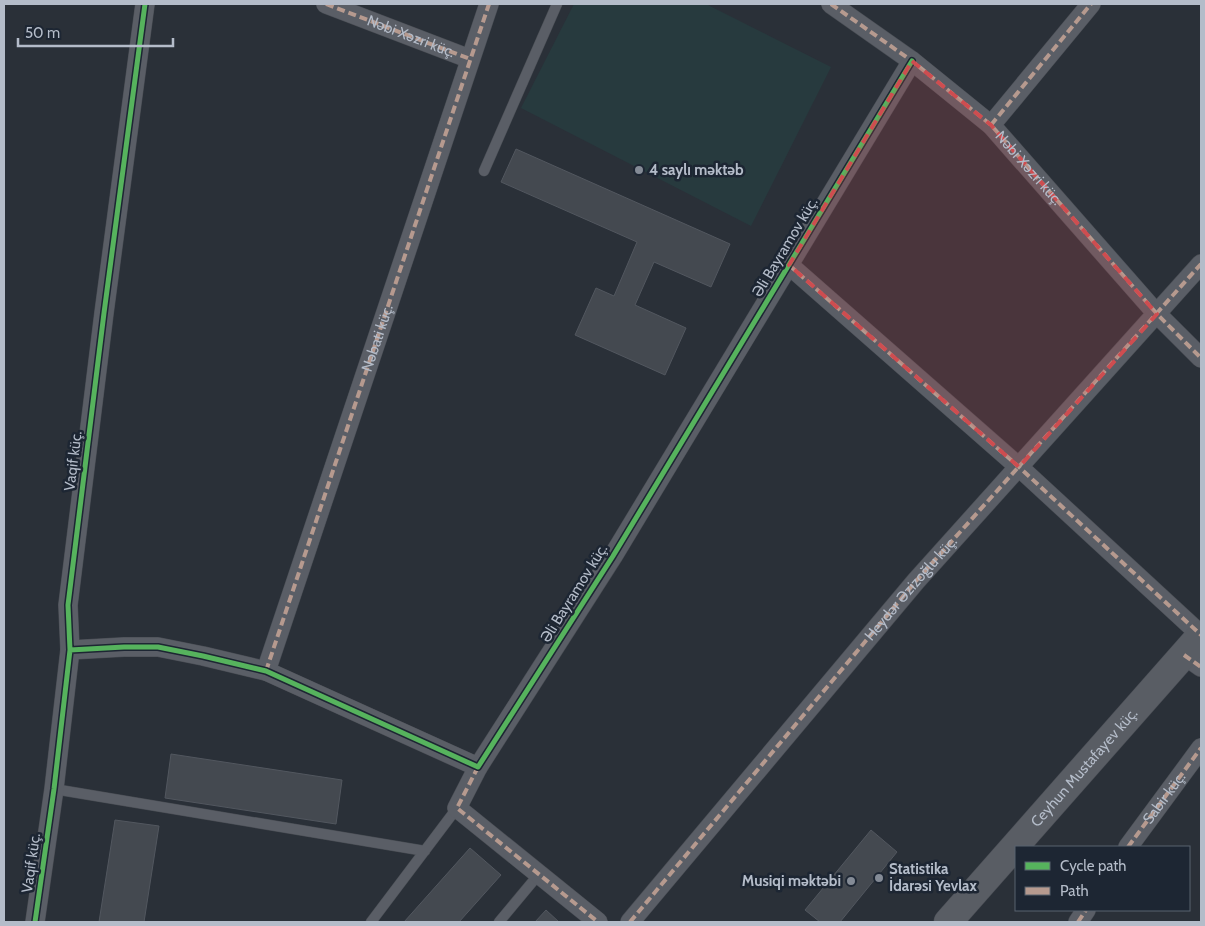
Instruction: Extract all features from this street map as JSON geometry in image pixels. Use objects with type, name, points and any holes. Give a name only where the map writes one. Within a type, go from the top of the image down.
[{"type":"main road","name":"Ceyhun Mustafayev küç.","points":[[1019,846],[1192,661],[1201,635]]},
{"type":"main road","name":"Ceyhun Mustafayev küç.","points":[[948,922],[1015,850]]},
{"type":"street","name":"Vaqif küç.","points":[[35,922],[54,789],[70,650],[68,605],[145,4]]},
{"type":"street","name":"Nəbi Xəzri küç.","points":[[326,4],[470,59]]},
{"type":"street","name":"Nəbati küç.","points":[[266,671],[488,4]]},
{"type":"street","name":"Nəbi Xəzri küç.","points":[[831,4],[912,61],[991,125],[1158,314],[1201,358]]},
{"type":"street","points":[[991,125],[1090,4]]},
{"type":"street","name":"Əli Bayramov küç.","points":[[457,808],[478,767],[613,556],[912,61]]},
{"type":"street","name":"Heydər Əzizoğlu küç.","points":[[630,922],[916,581],[1201,264]]},
{"type":"street","points":[[789,265],[1019,467],[1201,635]]},
{"type":"street","points":[[70,650],[158,647],[266,671],[478,767]]},
{"type":"street","name":"Sabir küç.","points":[[1129,846],[1201,748]]},
{"type":"street","points":[[457,808],[598,922]]},
{"type":"street","points":[[1078,922],[1085,911]]},
{"type":"lane","points":[[484,171],[557,4]]},
{"type":"lane","points":[[54,789],[425,851]]},
{"type":"lane","points":[[371,922],[457,808]]},
{"type":"lane","points":[[499,922],[539,874]]},
{"type":"highlighted area","points":[[912,61],[991,125],[1157,314],[1019,467],[789,265]]},
{"type":"green space","points":[[574,4],[706,4],[831,67],[751,226],[521,108]]},
{"type":"building","points":[[516,149],[730,244],[711,287],[654,262],[635,305],[686,328],[665,375],[575,335],[596,288],[614,296],[637,242],[501,182]]},
{"type":"building","points":[[171,754],[342,780],[336,824],[165,798]]},
{"type":"building","points":[[115,820],[159,826],[144,922],[99,922]]},
{"type":"building","name":"Musiqi məktəbi","points":[[871,830],[897,852],[840,922],[820,922],[805,910]]},
{"type":"building","points":[[470,848],[501,875],[459,922],[404,922]]},
{"type":"building","points":[[546,910],[559,922],[535,922]]},
{"type":"marked path","points":[[326,4],[470,59]]},
{"type":"marked path","points":[[266,671],[489,4]]},
{"type":"marked path","points":[[831,4],[912,61],[991,125],[1157,314],[1201,358]]},
{"type":"marked path","points":[[991,125],[1091,4]]},
{"type":"marked path","points":[[630,922],[916,581],[1201,264]]},
{"type":"marked path","points":[[789,265],[1019,467],[1201,635]]},
{"type":"marked path","points":[[1184,655],[1201,667]]},
{"type":"marked path","points":[[1129,846],[1201,748]]},
{"type":"marked path","points":[[478,767],[457,808],[598,922]]},
{"type":"marked path","points":[[1078,922],[1085,911]]},
{"type":"cycle path","points":[[35,922],[54,789],[70,650],[68,605],[145,4]]},
{"type":"cycle path","points":[[70,650],[158,647],[266,671],[478,767],[613,556],[912,61]]},
{"type":"place","name":"4 saylı məktəb","points":[[639,170]]},
{"type":"place","name":"Statistika İdarəsi Yevlax","points":[[879,878]]},
{"type":"place","name":"Musiqi məktəbi","points":[[851,881]]}]
